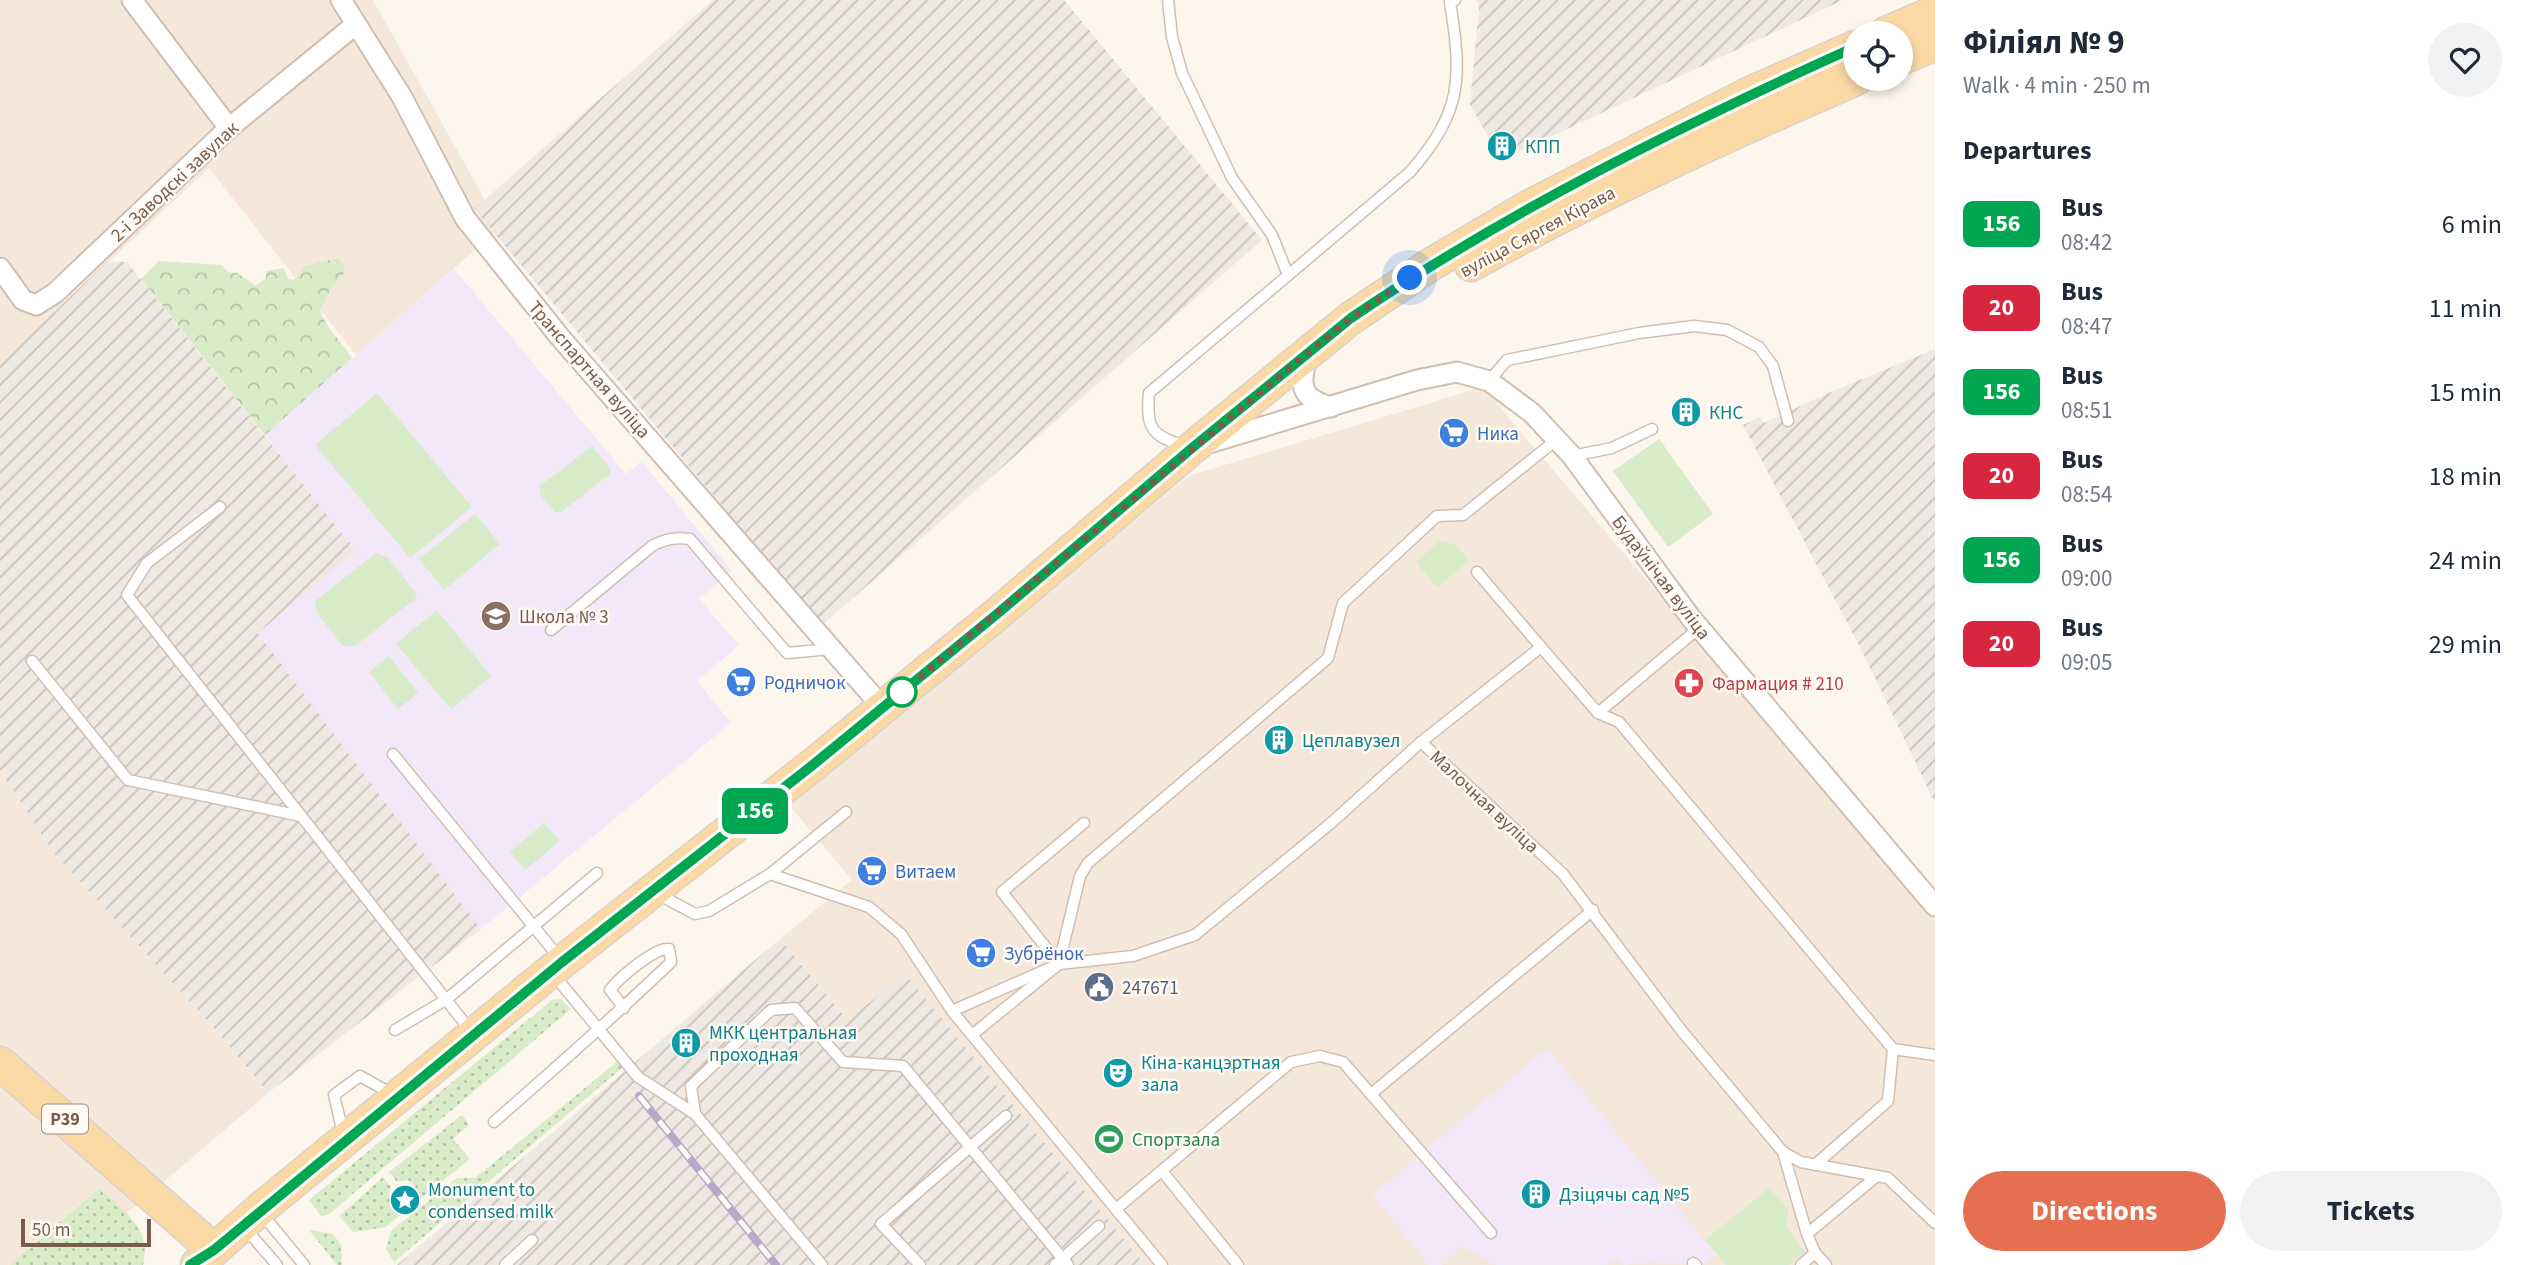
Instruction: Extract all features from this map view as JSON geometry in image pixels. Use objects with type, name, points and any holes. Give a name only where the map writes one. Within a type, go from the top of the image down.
[{"type":"main road","points":[[1913,21],[1935,12]]},
{"type":"main road","points":[[1913,53],[1935,44]]},
{"type":"main road","name":"вуліца Сяргея Кірава","points":[[1244,421],[1351,318],[1430,265],[1530,205],[1750,93],[1843,52]]},
{"type":"main road","name":"вуліца Сяргея Кірава","points":[[200,1260],[557,967],[883,708],[1192,448],[1244,421],[1304,371],[1403,305],[1552,219],[1715,141],[1843,85]]},
{"type":"main road","name":"Р39","points":[[0,1063],[200,1260]]},
{"type":"street","points":[[132,0],[229,128]]},
{"type":"street","name":"Транспартная вуліца","points":[[341,0],[402,97],[465,218],[559,336],[883,708]]},
{"type":"street","name":"2-і Заводскі завулак","points":[[0,268],[23,300],[36,305],[55,293],[229,128],[355,24]]},
{"type":"street","points":[[1304,371],[1301,382],[1306,394],[1314,401],[1331,407]]},
{"type":"street","name":"Будаўнічая вуліца","points":[[1244,421],[1331,407],[1417,380],[1457,372],[1489,381],[1532,414],[1572,456],[1699,628],[1935,906]]},
{"type":"lane","points":[[1168,0],[1172,37],[1182,73],[1232,178],[1272,235],[1288,275]]},
{"type":"lane","points":[[1192,448],[1167,441],[1150,427],[1147,415],[1149,393],[1410,172],[1437,140],[1453,100],[1457,76],[1452,1]]},
{"type":"lane","points":[[1489,381],[1507,360],[1639,333],[1693,326],[1727,330],[1759,347],[1773,366],[1788,421]]},
{"type":"lane","points":[[1572,456],[1612,448],[1652,429]]},
{"type":"lane","points":[[972,1035],[1059,964],[1080,876],[1088,863],[1328,658],[1343,603],[1437,516],[1463,515],[1556,440]]},
{"type":"lane","points":[[220,507],[147,564],[127,595],[447,999],[474,1037]]},
{"type":"lane","points":[[551,630],[652,546],[666,539],[679,538],[690,539],[787,653],[831,649]]},
{"type":"lane","points":[[1476,572],[1598,713],[1619,722],[1893,1049],[1935,1055]]},
{"type":"lane","points":[[1598,713],[1699,628]]},
{"type":"lane","points":[[1421,742],[1541,647]]},
{"type":"lane","points":[[32,661],[128,780],[301,816]]},
{"type":"lane","name":"Малочная вуліца","points":[[952,1011],[1059,964],[1133,956],[1195,935],[1331,823],[1421,742],[1538,849],[1593,910],[1681,1030],[1783,1152],[1793,1159],[1815,1165],[1888,1178],[1901,1187],[1935,1223]]},
{"type":"lane","points":[[393,754],[532,925],[600,1030],[638,1077],[695,1114],[822,1265]]},
{"type":"lane","points":[[652,891],[695,914],[709,911],[770,874],[846,812]]},
{"type":"lane","points":[[1059,964],[1002,892],[1084,823]]},
{"type":"lane","points":[[395,1030],[447,999],[597,873]]},
{"type":"lane","points":[[770,874],[844,897],[884,918],[901,934],[952,1011],[1162,1265]]},
{"type":"lane","points":[[1371,1094],[1593,910]]},
{"type":"lane","points":[[494,1122],[600,1030],[671,962],[669,949],[660,950],[618,979],[610,990],[624,1007]]},
{"type":"lane","points":[[695,1114],[691,1086],[771,1010],[795,1008],[843,1062],[903,1066],[971,1146],[1062,1263],[1099,1226]]},
{"type":"lane","points":[[1815,1165],[1888,1101],[1893,1049]]},
{"type":"lane","points":[[1116,1209],[1299,1058],[1320,1056],[1343,1062],[1491,1233]]},
{"type":"lane","points":[[920,1265],[881,1224],[1006,1116]]},
{"type":"lane","points":[[1783,1152],[1807,1234],[1815,1253],[1826,1265]]},
{"type":"lane","points":[[1162,1171],[1238,1265]]},
{"type":"lane","points":[[1807,1234],[1877,1176]]},
{"type":"lane","points":[[250,1217],[277,1265]]},
{"type":"lane","points":[[250,1217],[304,1265]]},
{"type":"lane","points":[[505,1265],[533,1240]]},
{"type":"lane","points":[[1801,1265],[1815,1253]]},
{"type":"shaded area","points":[[0,0],[373,0],[485,200],[474,210],[494,233],[356,355],[209,168],[0,364]]},
{"type":"shaded area","points":[[713,0],[1064,0],[1262,240],[822,625],[474,209]]},
{"type":"shaded area","points":[[1476,0],[1843,0],[1501,160],[1470,104],[1479,8]]},
{"type":"shaded area","points":[[108,261],[127,262],[356,551],[258,633],[481,929],[268,1093],[220,1035],[52,851],[0,770],[0,364]]},
{"type":"shaded area","name":"Школа № 3","points":[[454,269],[626,474],[642,462],[732,571],[699,599],[739,645],[697,681],[731,723],[481,929],[258,633],[356,551],[265,435]]},
{"type":"shaded area","points":[[1935,349],[1935,803],[1861,649],[1743,425],[1760,417],[1764,423]]},
{"type":"shaded area","points":[[1483,387],[1935,921],[1935,1265],[1145,1265],[905,974],[848,1020],[780,939],[852,880],[789,805],[1188,476]]},
{"type":"shaded area","points":[[0,770],[52,851],[220,1035],[268,1093],[127,1213],[98,1188],[10,1265],[0,1265]]},
{"type":"shaded area","points":[[780,939],[848,1020],[905,974],[1145,1265],[397,1265]]},
{"type":"shaded area","points":[[1547,1048],[1716,1254],[1703,1265],[1649,1262],[1624,1265],[1617,1258],[1607,1265],[1496,1265],[1463,1247],[1441,1265],[1429,1265],[1372,1195]]},
{"type":"green space","points":[[338,258],[344,265],[345,272],[331,288],[320,311],[352,358],[265,435],[141,279],[159,261],[222,265],[227,272],[237,273],[256,286],[266,278],[266,271],[284,268],[288,279],[294,280],[305,266]]},
{"type":"green space","points":[[377,393],[472,507],[410,558],[315,445]]},
{"type":"green space","points":[[1659,439],[1713,514],[1668,547],[1613,471]]},
{"type":"green space","points":[[592,446],[610,468],[610,474],[561,512],[555,512],[539,493],[540,486]]},
{"type":"green space","points":[[475,514],[500,544],[444,590],[419,559]]},
{"type":"green space","points":[[1439,541],[1455,544],[1469,561],[1437,587],[1416,562]]},
{"type":"green space","points":[[376,553],[387,557],[417,594],[415,599],[355,646],[343,646],[317,613],[315,601]]},
{"type":"green space","points":[[437,610],[491,676],[451,709],[396,644]]},
{"type":"green space","points":[[389,656],[418,693],[398,709],[369,672]]},
{"type":"green space","points":[[544,823],[560,841],[525,870],[510,852]]},
{"type":"green space","points":[[561,999],[571,1009],[328,1215],[321,1216],[309,1200],[552,1000]]},
{"type":"green space","points":[[618,1061],[623,1067],[394,1262],[386,1249],[391,1231],[457,1178],[475,1178]]},
{"type":"green space","points":[[462,1115],[469,1125],[453,1139],[470,1159],[416,1202],[415,1186],[407,1180],[397,1182],[389,1172]]},
{"type":"green space","points":[[383,1177],[391,1187],[389,1194],[392,1205],[405,1211],[386,1227],[353,1232],[339,1216]]},
{"type":"green space","points":[[99,1188],[126,1212],[140,1230],[144,1240],[143,1265],[10,1265]]},
{"type":"green space","points":[[1769,1188],[1788,1208],[1787,1225],[1804,1252],[1789,1265],[1726,1265],[1705,1240]]},
{"type":"green space","points":[[309,1230],[333,1234],[341,1245],[342,1265],[337,1265]]},
{"type":"railway","points":[[639,1096],[776,1265]]},
{"type":"bus line","name":"156","points":[[190,1265],[214,1250],[259,1210],[474,1037],[562,962],[814,764],[1351,318],[1430,265],[1530,205],[1750,93],[1843,52]]},
{"type":"place","name":"КПП","points":[[1502,146]]},
{"type":"place","name":"КНС","points":[[1686,412]]},
{"type":"place","name":"Ника","points":[[1454,433]]},
{"type":"place","name":"Школа № 3","points":[[496,616]]},
{"type":"place","name":"Родничок","points":[[741,682]]},
{"type":"place","name":"Фармация # 210","points":[[1689,683]]},
{"type":"place","name":"Цеплавузел","points":[[1279,740]]},
{"type":"place","name":"Витаем","points":[[872,871]]},
{"type":"place","name":"Зубрёнок","points":[[981,953]]},
{"type":"place","name":"247671","points":[[1099,987]]},
{"type":"place","name":"МКК центральная проходная","points":[[686,1043]]},
{"type":"place","name":"Кіна-канцэртная зала","points":[[1118,1073]]},
{"type":"place","name":"Спортзала","points":[[1109,1139]]},
{"type":"place","name":"Дзіцячы сад №5","points":[[1536,1194]]},
{"type":"place","name":"Monument to condensed milk","points":[[405,1200]]},
{"type":"route","points":[[902,692],[1298,361],[1351,318],[1410,278]]}]
